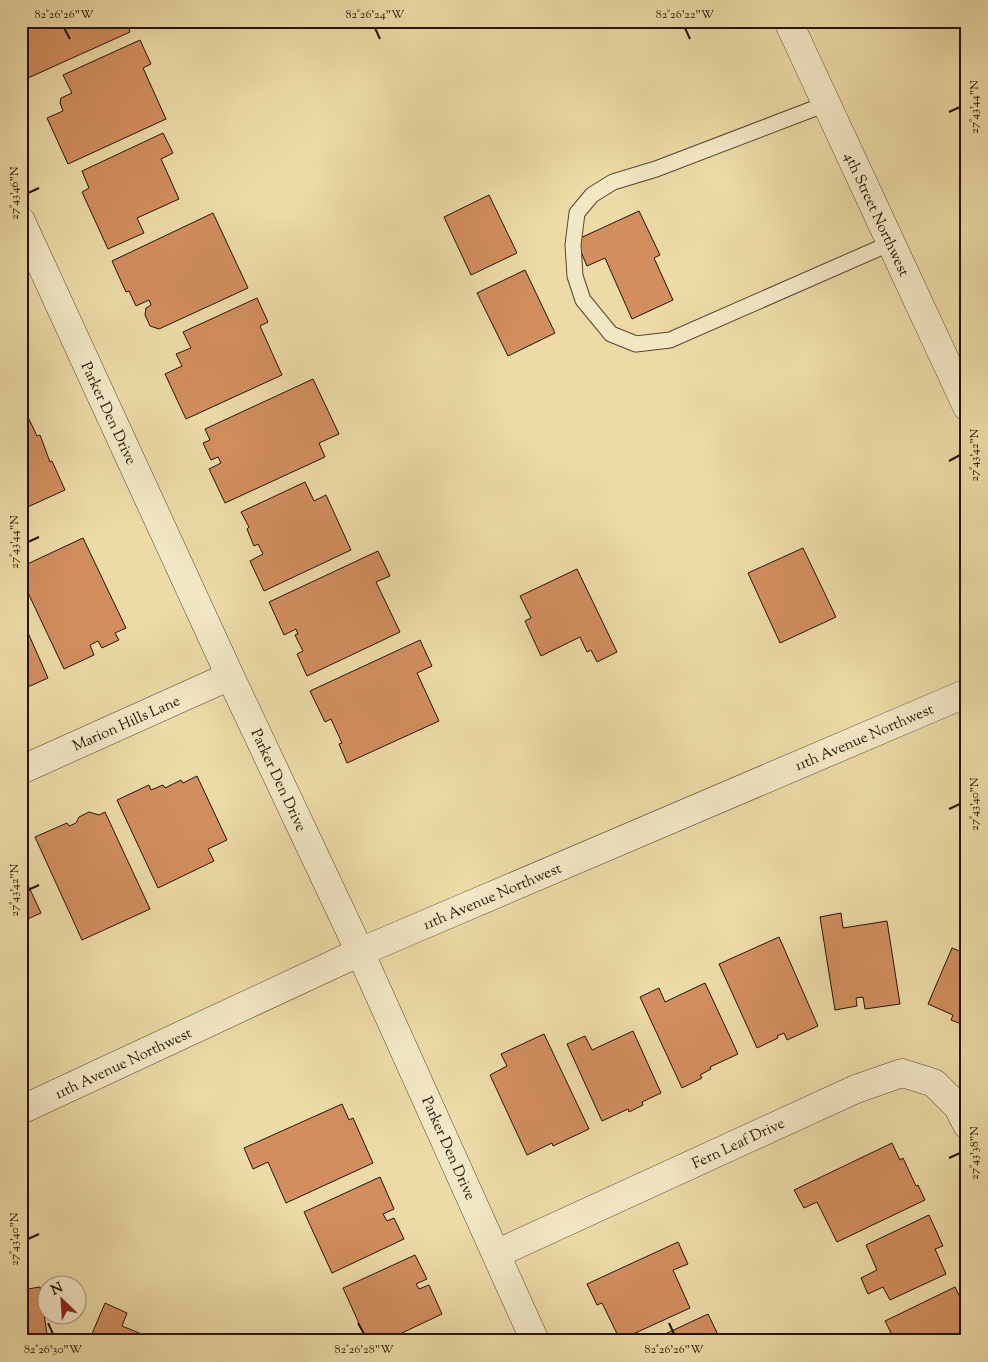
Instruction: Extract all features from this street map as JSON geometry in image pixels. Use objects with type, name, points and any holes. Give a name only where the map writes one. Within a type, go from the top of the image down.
[{"type":"street","name":"4th Street Northwest","points":[[788,21],[967,407]]},
{"type":"street","name":"Parker Den Drive","points":[[21,221],[230,676],[360,952],[536,1341]]},
{"type":"street","name":"Marion Hills Lane","points":[[21,770],[230,676]]},
{"type":"street","name":"11th Avenue Northwest","points":[[21,1110],[360,952],[967,692]]},
{"type":"street","name":"Fern Leaf Drive","points":[[496,1254],[856,1089],[902,1073],[934,1082],[958,1107],[967,1125]]},
{"type":"lane","points":[[826,104],[656,169],[613,182],[592,195],[577,213],[573,245],[575,276],[583,300],[611,334],[636,344],[670,340],[890,243]]},
{"type":"building","points":[[21,21],[142,21],[129,28],[130,32],[28,78],[21,64]]},
{"type":"building","points":[[140,40],[151,64],[143,68],[166,119],[68,164],[47,118],[63,111],[60,103],[61,98],[72,93],[63,75]]},
{"type":"building","points":[[163,133],[173,153],[161,159],[179,199],[137,218],[144,233],[108,249],[82,192],[89,188],[82,171]]},
{"type":"building","points":[[489,195],[517,253],[471,275],[444,217]]},
{"type":"building","points":[[639,211],[660,255],[654,258],[673,300],[632,319],[605,258],[587,266],[576,240]]},
{"type":"building","points":[[213,213],[248,288],[159,329],[150,326],[145,315],[146,308],[151,305],[149,300],[136,306],[129,291],[126,292],[112,261]]},
{"type":"building","points":[[525,270],[555,333],[508,356],[477,293]]},
{"type":"building","points":[[257,298],[268,322],[260,326],[282,375],[186,419],[165,374],[182,366],[176,354],[191,348],[183,332]]},
{"type":"building","points":[[313,379],[339,434],[319,443],[325,457],[225,503],[209,469],[221,463],[218,457],[211,460],[203,443],[210,440],[205,429]]},
{"type":"building","points":[[28,417],[37,436],[40,435],[50,462],[52,461],[65,490],[21,510],[21,420]]},
{"type":"building","points":[[305,482],[314,501],[326,495],[351,550],[264,591],[250,561],[263,554],[258,544],[254,546],[247,529],[249,527],[241,512]]},
{"type":"building","points":[[83,538],[126,628],[115,633],[119,640],[102,648],[98,641],[90,645],[94,655],[64,669],[21,578],[21,567]]},
{"type":"building","points":[[803,548],[836,617],[780,643],[748,573]]},
{"type":"building","points":[[378,551],[390,576],[376,582],[400,632],[307,676],[297,654],[303,651],[295,635],[298,634],[296,629],[284,635],[269,602]]},
{"type":"building","points":[[577,569],[617,652],[597,662],[591,650],[587,652],[580,637],[541,656],[525,621],[531,618],[520,596]]},
{"type":"building","points":[[21,617],[48,678],[21,690]]},
{"type":"building","points":[[420,640],[432,666],[417,673],[439,721],[347,763],[339,744],[342,743],[331,719],[325,722],[310,691]]},
{"type":"building","points":[[197,776],[227,840],[208,849],[214,861],[158,888],[117,800],[149,785],[151,790],[163,785],[165,788],[181,780],[183,783]]},
{"type":"building","points":[[89,812],[99,815],[105,812],[150,909],[82,940],[35,837],[67,823],[69,826],[76,823],[79,817]]},
{"type":"building","points":[[21,870],[41,913],[21,922]]},
{"type":"building","points":[[841,913],[843,928],[887,921],[900,1004],[865,1009],[863,997],[856,998],[857,1006],[835,1010],[820,917]]},
{"type":"building","points":[[779,937],[818,1026],[787,1040],[784,1033],[757,1048],[719,964]]},
{"type":"building","points":[[952,948],[967,954],[967,1026],[951,1020],[953,1015],[928,1004]]},
{"type":"building","points":[[705,983],[738,1054],[710,1067],[711,1069],[700,1075],[702,1078],[682,1088],[640,997],[659,988],[665,1002]]},
{"type":"building","points":[[633,1031],[661,1093],[642,1102],[643,1105],[629,1112],[628,1109],[602,1121],[567,1044],[585,1036],[592,1050]]},
{"type":"building","points":[[544,1034],[589,1129],[553,1146],[552,1143],[527,1155],[490,1075],[507,1066],[501,1054]]},
{"type":"building","points":[[342,1104],[349,1120],[353,1118],[373,1163],[286,1203],[268,1162],[253,1169],[244,1148]]},
{"type":"building","points":[[892,1143],[900,1160],[903,1158],[925,1200],[837,1242],[817,1202],[804,1208],[794,1190]]},
{"type":"building","points":[[380,1177],[394,1209],[383,1214],[387,1221],[394,1218],[404,1239],[332,1273],[304,1212]]},
{"type":"building","points":[[929,1215],[943,1246],[935,1249],[946,1274],[890,1300],[883,1287],[868,1294],[861,1278],[877,1270],[866,1245]]},
{"type":"building","points":[[678,1242],[688,1264],[673,1270],[690,1308],[620,1340],[602,1303],[597,1305],[587,1284]]},
{"type":"building","points":[[415,1255],[427,1279],[416,1284],[419,1289],[429,1285],[442,1314],[385,1341],[367,1341],[343,1288]]},
{"type":"building","points":[[38,1287],[38,1324],[45,1324],[48,1341],[21,1341],[21,1290]]},
{"type":"building","points":[[955,1287],[967,1311],[967,1341],[895,1341],[885,1321]]},
{"type":"building","points":[[105,1303],[127,1313],[122,1326],[159,1341],[89,1341]]},
{"type":"building","points":[[708,1314],[721,1341],[650,1341]]}]
